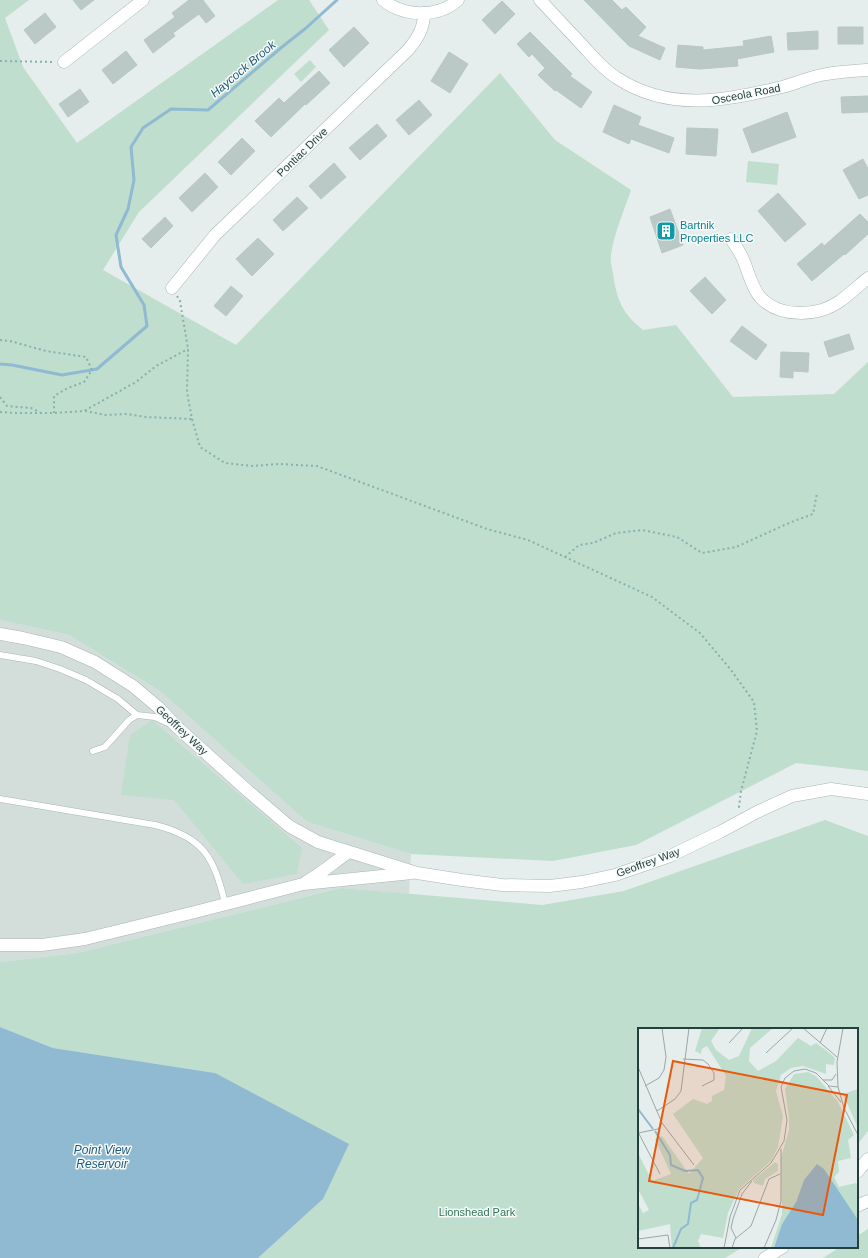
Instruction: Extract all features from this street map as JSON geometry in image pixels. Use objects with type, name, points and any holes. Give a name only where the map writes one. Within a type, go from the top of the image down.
[{"type":"street","points":[[64,62],[143,0]]},
{"type":"street","points":[[383,0],[406,11],[424,13],[435,12],[446,8],[458,0]]},
{"type":"street","name":"Osceola Road","points":[[540,0],[603,67],[616,78],[649,93],[667,98],[687,101],[727,99],[783,87],[817,76],[868,70]]},
{"type":"street","name":"Pontiac Drive","points":[[172,288],[215,235],[408,50],[422,31],[424,13]]},
{"type":"street","points":[[731,239],[741,255],[754,288],[760,297],[768,304],[778,309],[803,313],[828,307],[839,302],[868,278]]},
{"type":"street","name":"Geoffrey Way","points":[[0,634],[61,647],[95,662],[133,686],[158,707],[177,727],[289,826],[318,842],[417,873],[502,885],[550,886],[582,882],[614,874],[670,856],[792,796],[831,789],[868,794]]},
{"type":"street","name":"Geoffrey Way","points":[[303,884],[321,873],[333,862],[349,852]]},
{"type":"street","name":"Geoffrey Way","points":[[0,944],[42,945],[85,939],[303,884],[417,873]]},
{"type":"street","points":[[858,1171],[868,1159]]},
{"type":"street","points":[[858,1206],[868,1201]]},
{"type":"street","points":[[765,1258],[781,1248]]},
{"type":"lane","points":[[0,655],[36,661],[60,669],[86,680],[118,699],[137,715],[155,717],[177,727]]},
{"type":"lane","points":[[93,750],[105,747],[129,720],[137,715]]},
{"type":"lane","points":[[0,799],[156,825],[180,832],[190,838],[208,856],[219,879],[225,903]]},
{"type":"path","points":[[0,61],[64,62]]},
{"type":"path","points":[[172,288],[180,301],[188,349],[187,392],[192,419],[200,447],[226,463],[253,466],[279,464],[317,466],[487,529],[528,540],[652,597],[700,633],[731,670],[754,702],[757,731],[738,807],[743,820]]},
{"type":"path","points":[[0,340],[10,341],[46,351],[86,357],[92,370],[84,382],[68,388],[54,396],[54,413]]},
{"type":"path","points":[[84,411],[136,382],[156,366],[188,349]]},
{"type":"path","points":[[0,397],[7,406],[31,408],[42,413]]},
{"type":"path","points":[[0,412],[14,414],[84,411],[106,415],[127,414],[146,417],[192,419]]},
{"type":"path","points":[[566,557],[580,544],[593,543],[616,533],[642,530],[677,537],[702,553],[736,547],[813,514],[817,493]]},
{"type":"shaded area","points":[[0,620],[69,635],[160,691],[307,822],[411,854],[409,894],[341,888],[77,953],[0,962]]},
{"type":"green space","points":[[0,0],[29,0],[5,18],[23,67],[77,143],[278,0],[309,0],[329,30],[139,212],[103,270],[236,345],[500,73],[555,140],[631,190],[614,239],[611,262],[616,291],[625,312],[643,330],[676,325],[733,397],[834,394],[868,362],[868,771],[796,763],[636,845],[553,861],[411,854],[307,822],[160,691],[69,635],[0,620]]},
{"type":"green space","points":[[310,60],[316,67],[301,82],[294,74]]},
{"type":"green space","points":[[748,161],[779,164],[777,185],[746,182]]},
{"type":"green space","points":[[152,720],[302,848],[297,874],[243,884],[174,800],[121,795],[130,735]]},
{"type":"green space","name":"Lionshead Park","points":[[825,820],[868,836],[868,1131],[858,1144],[858,1028],[638,1028],[638,1248],[741,1248],[725,1258],[258,1258],[323,1199],[215,1073],[53,1048],[0,1027],[0,962],[77,953],[341,888],[542,905],[624,891]]},
{"type":"green space","points":[[868,1229],[868,1258],[823,1258],[838,1248],[858,1248],[858,1235]]},
{"type":"water","name":"Point View Reservoir","points":[[0,1027],[53,1048],[215,1073],[349,1144],[323,1199],[258,1258],[0,1258]]},
{"type":"building","points":[[73,0],[94,0],[81,10]]},
{"type":"building","points":[[189,0],[203,0],[215,16],[206,23],[199,14],[173,33],[175,36],[153,53],[144,40],[175,17],[172,13]]},
{"type":"building","points":[[584,0],[612,0],[622,10],[626,7],[646,27],[638,36],[665,48],[660,60],[629,46]]},
{"type":"building","points":[[502,1],[515,14],[495,34],[482,20]]},
{"type":"building","points":[[45,13],[56,27],[35,44],[24,30]]},
{"type":"building","points":[[354,27],[369,43],[344,67],[329,50]]},
{"type":"building","points":[[838,27],[863,27],[863,44],[838,44]]},
{"type":"building","points":[[818,31],[818,49],[788,50],[787,33]]},
{"type":"building","points":[[530,32],[572,74],[570,76],[592,92],[581,108],[556,90],[555,91],[538,75],[545,68],[532,54],[529,57],[517,44]]},
{"type":"building","points":[[771,36],[774,52],[737,59],[738,66],[700,69],[676,67],[678,45],[703,47],[703,50],[744,46],[743,41]]},
{"type":"building","points":[[126,51],[137,65],[113,84],[102,70]]},
{"type":"building","points":[[449,52],[468,64],[450,93],[431,81]]},
{"type":"building","points":[[319,71],[330,83],[306,105],[305,104],[271,137],[255,121],[279,98],[284,103]]},
{"type":"building","points":[[80,89],[89,102],[68,117],[59,104]]},
{"type":"building","points":[[868,96],[868,112],[842,113],[841,97]]},
{"type":"building","points":[[419,100],[432,115],[409,135],[396,120]]},
{"type":"building","points":[[614,105],[641,117],[638,125],[674,138],[669,153],[631,139],[629,144],[603,132]]},
{"type":"building","points":[[787,112],[796,137],[752,153],[743,129]]},
{"type":"building","points":[[377,124],[387,136],[360,160],[349,148]]},
{"type":"building","points":[[687,128],[718,129],[716,156],[686,154]]},
{"type":"building","points":[[242,138],[255,151],[231,175],[218,162]]},
{"type":"building","points":[[863,159],[868,169],[868,195],[859,199],[843,170]]},
{"type":"building","points":[[334,163],[346,177],[321,199],[309,186]]},
{"type":"building","points":[[205,173],[218,187],[192,212],[179,198]]},
{"type":"building","points":[[778,193],[806,224],[785,242],[758,211]]},
{"type":"building","points":[[297,197],[308,208],[283,231],[273,220]]},
{"type":"building","name":"Bartnik Properties LLC","points":[[670,209],[683,245],[662,253],[650,217]]},
{"type":"building","points":[[860,214],[868,222],[868,234],[845,255],[844,254],[812,281],[797,264],[822,243],[824,246]]},
{"type":"building","points":[[165,217],[173,226],[151,248],[142,239]]},
{"type":"building","points":[[258,238],[274,254],[252,276],[236,259]]},
{"type":"building","points":[[705,277],[726,300],[712,314],[690,291]]},
{"type":"building","points":[[231,286],[243,296],[226,316],[214,306]]},
{"type":"building","points":[[742,326],[767,345],[756,360],[730,341]]},
{"type":"building","points":[[849,334],[854,349],[829,357],[824,342]]},
{"type":"building","points":[[781,352],[809,353],[808,372],[793,371],[793,378],[780,377]]},
{"type":"waterway","name":"Haycock Brook","points":[[0,364],[62,375],[97,369],[147,326],[144,305],[121,267],[116,235],[128,209],[134,180],[131,147],[143,128],[171,109],[208,110],[337,0]]},
{"type":"place","name":"Bartnik Properties LLC","points":[[666,231]]}]
